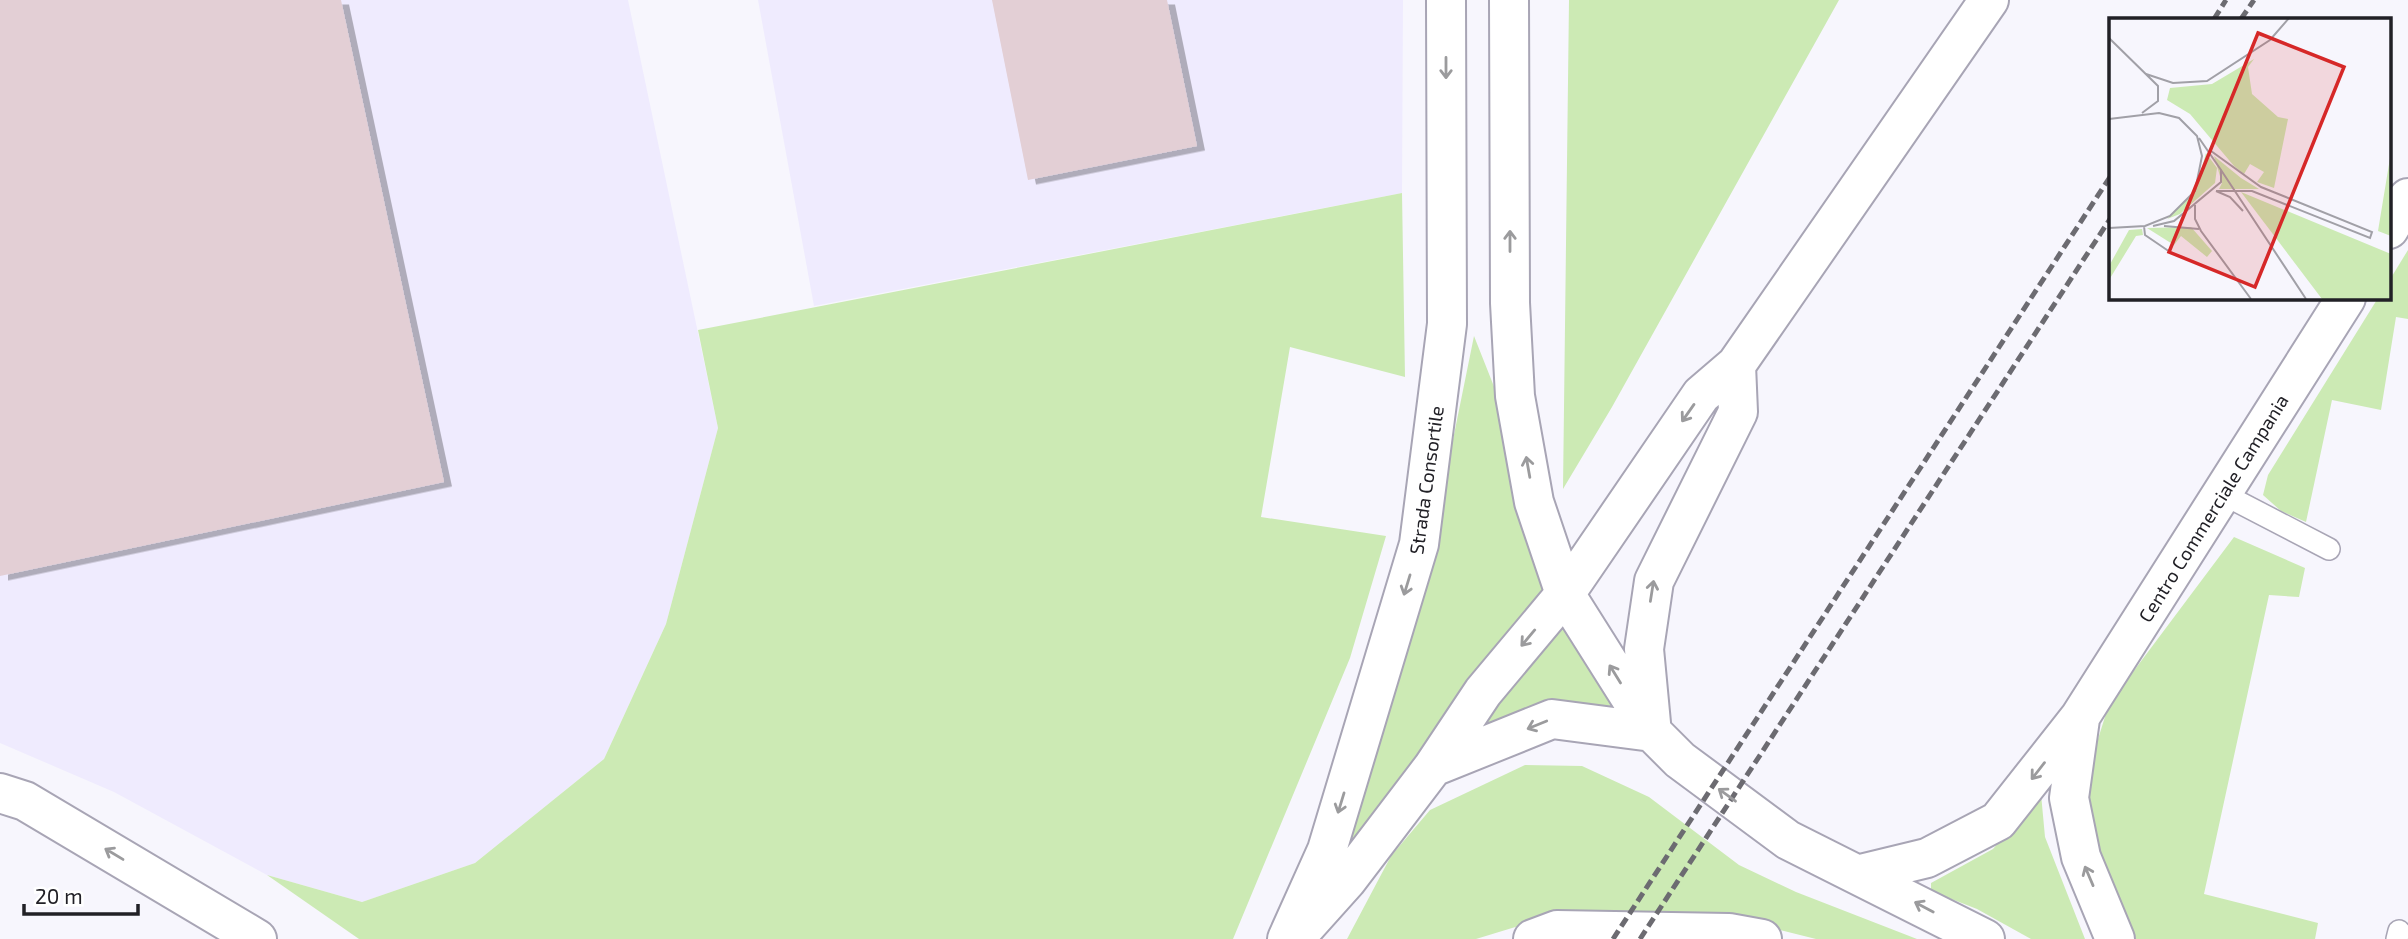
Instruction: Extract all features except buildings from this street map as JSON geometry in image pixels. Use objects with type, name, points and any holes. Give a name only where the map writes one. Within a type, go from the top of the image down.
[{"type":"main road","name":"Strada Consortile","points":[[1287,939],[1327,850],[1419,544],[1447,324],[1446,0]]},
{"type":"main road","points":[[1509,0],[1510,303],[1515,396],[1534,502],[1565,594],[1652,732],[1679,760],[1788,840],[1861,874],[1985,939]]},
{"type":"main road","points":[[1295,939],[1346,880],[1433,767],[1483,692],[1565,594],[1701,395],[1736,365],[1989,0]]},
{"type":"main road","points":[[2390,227],[2408,198]]},
{"type":"main road","name":"Centro Commerciale Campania","points":[[1861,874],[1927,858],[1998,821],[2080,717],[2345,299]]},
{"type":"main road","points":[[1652,732],[1644,649],[1654,581],[1738,412],[1736,365]]},
{"type":"main road","name":"Centro Commerciale Campania","points":[[2080,717],[2069,798],[2081,857],[2115,939]]},
{"type":"main road","points":[[1433,767],[1552,719],[1652,732]]},
{"type":"main road","points":[[0,793],[25,801],[257,939]]},
{"type":"main road","points":[[1533,939],[1557,930],[1729,933],[1762,939]]},
{"type":"lane","points":[[2222,494],[2329,549]]},
{"type":"shaded area","points":[[0,0],[628,0],[718,428],[666,624],[604,759],[475,863],[362,902],[267,875],[114,792],[0,743]]},
{"type":"shaded area","points":[[758,0],[1403,0],[1402,193],[814,306]]},
{"type":"green space","points":[[1569,0],[1839,0],[1612,407],[1563,489]]},
{"type":"green space","points":[[1402,193],[1405,377],[1290,347],[1261,517],[1386,536],[1350,658],[1233,939],[359,939],[267,875],[362,902],[475,863],[604,759],[666,624],[718,428],[698,330]]},
{"type":"green space","points":[[2408,250],[2408,319],[2396,317],[2381,410],[2332,400],[2306,522],[2281,511],[2263,495],[2268,475],[2377,299],[2390,299],[2390,279]]},
{"type":"green space","points":[[1474,336],[1623,713],[1419,761],[1327,880],[1431,548]]},
{"type":"green space","points":[[2234,537],[2305,568],[2299,597],[2269,595],[2204,894],[2318,923],[2315,939],[2136,939],[2085,825],[2088,771],[2109,704]]},
{"type":"green space","points":[[1525,765],[1582,766],[1649,797],[1739,865],[1796,892],[1917,939],[1816,939],[1739,920],[1532,922],[1476,939],[1347,939],[1391,856],[1430,810]]},
{"type":"green space","points":[[2041,794],[2045,837],[2085,939],[2031,939],[1977,909],[1931,891],[1931,883],[1993,849]]},
{"type":"railway","points":[[2215,18],[2226,0]]},
{"type":"railway","points":[[2242,18],[2254,0]]},
{"type":"railway","points":[[1613,939],[2109,179]]},
{"type":"railway","points":[[1640,939],[2109,221]]}]
